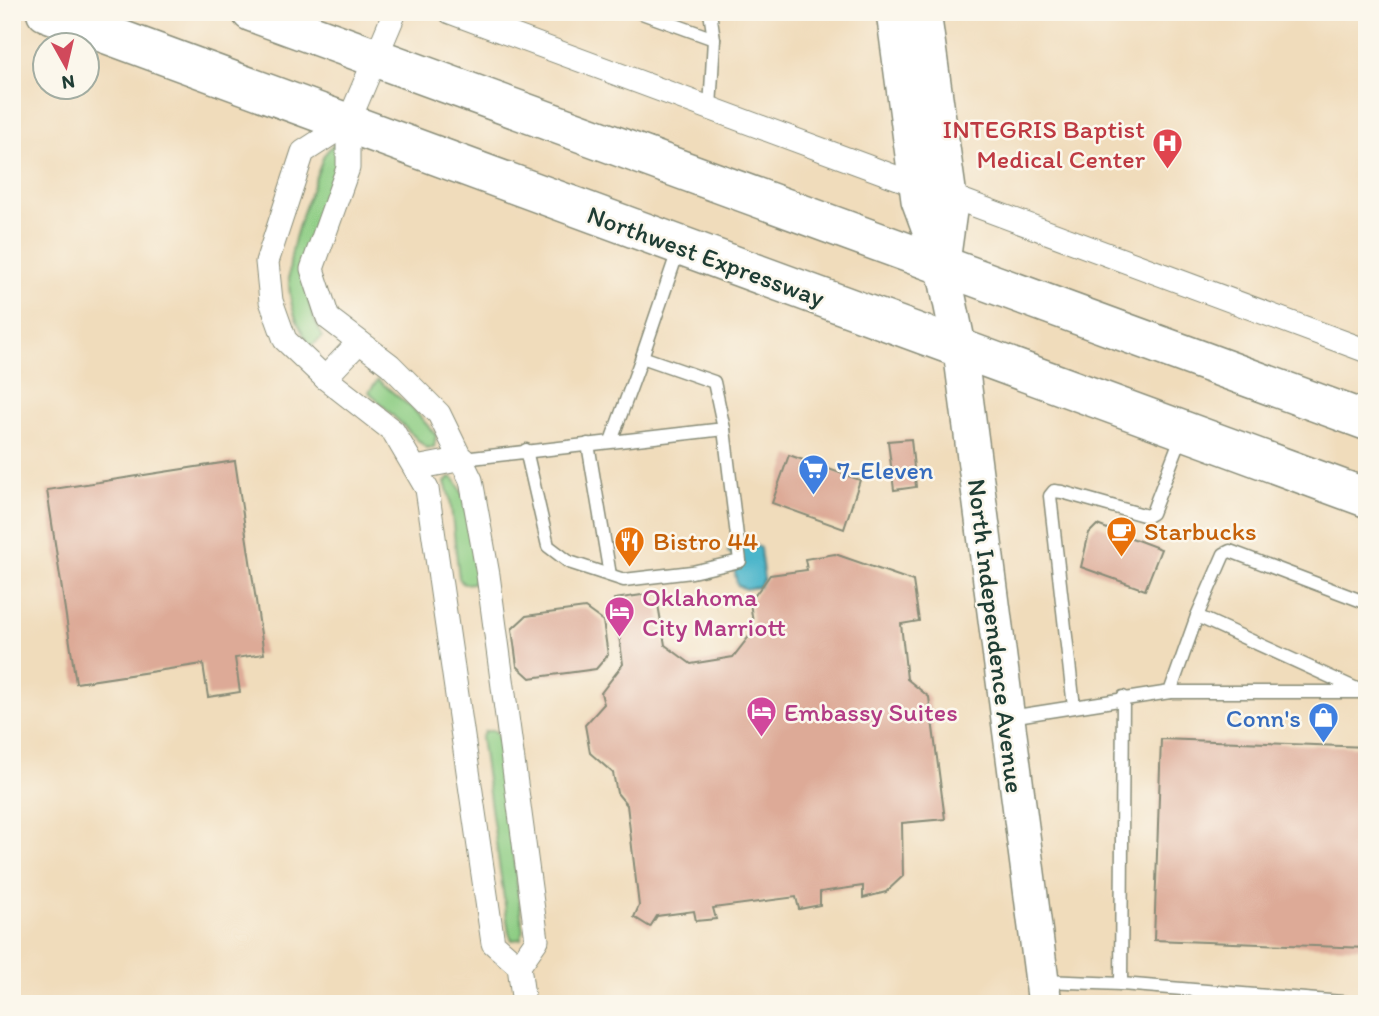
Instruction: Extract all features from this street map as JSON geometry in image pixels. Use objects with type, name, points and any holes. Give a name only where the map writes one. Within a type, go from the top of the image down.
[{"type":"highway","name":"Northwest Expressway","points":[[46,12],[1367,498]]},
{"type":"highway","points":[[251,12],[943,268],[1367,421]]},
{"type":"street","points":[[395,12],[348,123],[348,168],[312,269],[328,318],[390,365],[439,414],[471,480],[488,575],[537,940],[519,966]]},
{"type":"street","points":[[450,12],[917,185]]},
{"type":"street","name":"North Independence Avenue","points":[[892,12],[918,200],[943,268],[960,350],[1044,993]]},
{"type":"street","name":"North Independence Avenue","points":[[924,12],[950,196],[943,268]]},
{"type":"street","points":[[348,123],[303,152],[267,262],[271,301],[285,340],[325,378],[393,431],[427,489],[493,943],[519,966],[524,1004]]},
{"type":"street","points":[[950,196],[1367,351]]},
{"type":"street","points":[[325,378],[359,342]]},
{"type":"street","points":[[416,468],[463,459]]},
{"type":"lane","points":[[639,12],[714,39]]},
{"type":"lane","points":[[710,12],[714,39],[710,108]]},
{"type":"lane","points":[[611,441],[679,247]]},
{"type":"lane","points":[[526,450],[548,545],[569,562],[624,580],[692,572],[740,561],[724,429],[714,382],[642,357]]},
{"type":"lane","points":[[463,459],[724,429]]},
{"type":"lane","points":[[1074,707],[1049,496],[1054,491],[1062,492],[1147,516],[1152,513],[1183,431]]},
{"type":"lane","points":[[588,444],[610,575]]},
{"type":"lane","points":[[1170,692],[1197,616],[1224,554],[1230,551],[1365,598]]},
{"type":"lane","points":[[1197,616],[1365,692]]},
{"type":"lane","points":[[1006,718],[1123,697],[1170,692],[1365,692]]},
{"type":"lane","points":[[1121,984],[1123,697]]},
{"type":"lane","points":[[1044,993],[1121,984],[1367,1004]]},
{"type":"green space","points":[[334,143],[343,149],[317,219],[307,265],[307,289],[312,313],[323,337],[311,346],[297,322],[289,275],[292,251],[306,203],[324,155]]},
{"type":"green space","points":[[378,380],[414,410],[436,435],[434,447],[426,448],[369,392]]},
{"type":"green space","points":[[451,477],[457,483],[466,507],[476,576],[473,583],[463,584],[459,578],[450,498],[445,482]]},
{"type":"green space","points":[[485,731],[495,731],[498,736],[523,930],[521,939],[512,940],[509,933],[481,738]]},
{"type":"water","points":[[752,543],[760,548],[764,579],[759,587],[745,589],[737,585],[732,554],[728,552],[735,544],[738,547]]},
{"type":"building","points":[[911,439],[916,487],[894,490],[888,441]]},
{"type":"building","name":"7-Eleven","points":[[789,455],[860,480],[844,529],[772,503]]},
{"type":"building","points":[[235,461],[264,654],[235,658],[240,692],[208,697],[203,664],[76,683],[47,490]]},
{"type":"building","name":"Starbucks","points":[[1097,525],[1161,549],[1145,590],[1081,567],[1089,533]]},
{"type":"building","name":"Embassy Suites","points":[[835,554],[913,581],[919,621],[901,624],[907,679],[929,697],[945,819],[902,823],[903,876],[886,892],[863,898],[863,886],[820,892],[820,905],[799,909],[796,897],[713,908],[716,919],[696,921],[694,911],[657,916],[650,927],[634,917],[639,906],[627,805],[617,793],[613,773],[590,753],[585,725],[604,704],[601,693],[623,664],[614,599],[656,593],[665,645],[691,664],[733,657],[754,630],[750,602],[770,575],[807,570],[805,559]]},
{"type":"building","points":[[585,608],[603,621],[608,655],[596,669],[530,678],[517,666],[512,629],[526,616]]},
{"type":"building","points":[[1161,739],[1367,747],[1367,948],[1154,940]]},
{"type":"place","name":"INTEGRIS Baptist Medical Center","points":[[1168,171]]},
{"type":"place","name":"7-Eleven","points":[[814,497]]},
{"type":"place","name":"Starbucks","points":[[1121,558]]},
{"type":"place","name":"Bistro 44","points":[[630,568]]},
{"type":"place","name":"Oklahoma City Marriott","points":[[619,639]]},
{"type":"place","name":"Embassy Suites","points":[[761,739]]},
{"type":"place","name":"Conn's","points":[[1324,745]]}]
